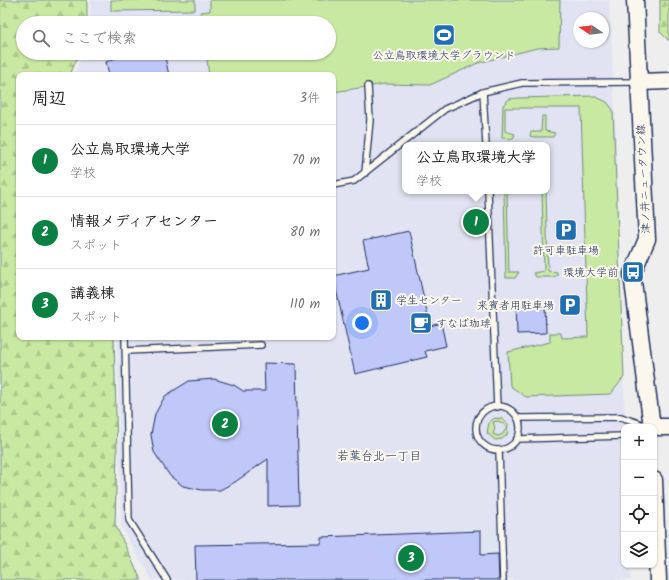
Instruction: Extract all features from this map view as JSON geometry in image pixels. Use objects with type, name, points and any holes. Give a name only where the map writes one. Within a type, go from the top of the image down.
[{"type":"street","name":"津ノ井ニュータウン線","points":[[635,0],[647,239],[632,274],[653,424]]},
{"type":"street","points":[[638,82],[669,81]]},
{"type":"street","points":[[657,427],[669,427]]},
{"type":"street","points":[[655,496],[658,580]]},
{"type":"lane","points":[[404,142],[445,109],[484,92],[522,83],[638,82]]},
{"type":"lane","points":[[365,174],[370,120],[368,86]]},
{"type":"lane","points":[[484,92],[486,142]]},
{"type":"lane","points":[[336,184],[354,181],[402,144]]},
{"type":"lane","points":[[488,194],[497,407]]},
{"type":"lane","points":[[125,340],[129,520],[167,580]]},
{"type":"lane","points":[[126,351],[261,345]]},
{"type":"lane","points":[[497,407],[508,408],[518,418],[520,425],[517,439],[513,444],[499,450],[486,446],[480,441],[476,427],[482,413],[488,409],[497,407]]},
{"type":"lane","points":[[518,418],[620,418],[642,424]]},
{"type":"lane","points":[[517,439],[621,436]]},
{"type":"lane","points":[[499,450],[503,580]]},
{"type":"shaded area","points":[[90,0],[609,0],[615,106],[625,424],[621,424],[621,568],[630,568],[631,580],[152,580],[121,527],[117,340],[336,340],[336,72],[75,72],[80,60],[336,60],[336,16],[90,16]]},
{"type":"green space","points":[[0,0],[87,0],[87,16],[16,16],[16,60],[76,60],[71,72],[16,72],[16,340],[114,340],[117,454],[115,524],[141,580],[0,580]]},
{"type":"green space","points":[[111,0],[195,0],[195,10],[111,11]]},
{"type":"green space","name":"公立鳥取環境大学グラウンド","points":[[210,0],[560,0],[559,47],[537,48],[478,63],[430,85],[385,84],[336,92],[336,72],[209,72],[207,60],[336,60],[336,16],[201,16],[200,12],[210,11]]},
{"type":"green space","points":[[660,0],[669,0],[669,41],[660,32]]},
{"type":"green space","points":[[594,96],[607,102],[613,110],[624,377],[611,394],[526,397],[510,386],[508,352],[550,342],[550,333],[561,333],[562,338],[588,337],[581,108],[505,108],[505,131],[515,134],[511,139],[502,138],[503,105],[509,99],[519,98]]},
{"type":"green space","points":[[542,116],[545,116],[545,131],[555,133],[553,137],[530,136],[531,132],[541,132]]},
{"type":"green space","points":[[504,194],[507,194],[509,272],[519,272],[515,278],[506,278]]},
{"type":"green space","points":[[542,194],[546,194],[548,271],[557,272],[557,275],[554,277],[536,277],[533,273],[544,271]]},
{"type":"green space","points":[[495,418],[502,419],[508,424],[507,435],[502,439],[495,440],[487,433],[489,422]],"holes":[[[498,421],[504,424],[506,428],[503,434],[498,436],[493,434],[495,428],[493,422]]]},
{"type":"building","points":[[111,60],[166,60],[168,72],[108,72],[106,62]]},
{"type":"building","name":"学生センター","points":[[409,231],[430,326],[441,323],[446,346],[425,351],[427,357],[355,374],[336,289],[336,275],[369,268],[363,241]]},
{"type":"building","points":[[516,303],[545,303],[546,333],[517,334]]},
{"type":"building","points":[[264,363],[296,364],[299,505],[268,506],[268,459],[235,482],[220,490],[202,490],[183,486],[170,476],[154,452],[151,435],[155,414],[165,396],[189,381],[214,379],[234,385],[243,391],[265,391]]},
{"type":"building","points":[[481,531],[481,555],[498,554],[499,580],[196,580],[195,545],[321,543],[321,537]]},
{"type":"place","name":"公立鳥取環境大学グラウンド","points":[[444,35]]},
{"type":"place","name":"公立鳥取環境大学","points":[[476,222]]},
{"type":"place","name":"許可車駐車場","points":[[566,230]]},
{"type":"place","name":"環境大学前","points":[[633,272]]},
{"type":"place","name":"学生センター","points":[[381,300]]},
{"type":"place","name":"来賓者用駐車場","points":[[570,305]]},
{"type":"place","name":"すなば珈琲","points":[[421,323]]},
{"type":"place","name":"情報メディアセンター","points":[[225,424]]},
{"type":"place","name":"講義棟","points":[[411,558]]},
{"type":"district","name":"若葉台北一丁目","points":[[379,456]]}]
